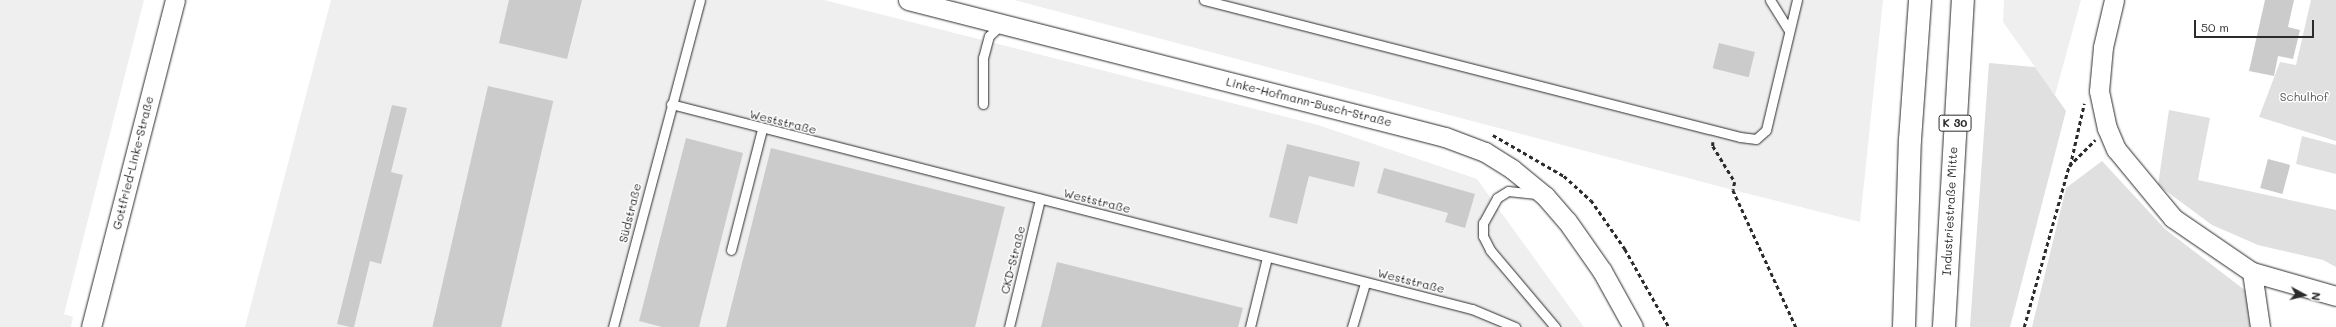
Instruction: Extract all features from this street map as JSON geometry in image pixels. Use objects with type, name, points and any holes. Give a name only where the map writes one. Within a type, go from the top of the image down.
[{"type":"main road","points":[[1904,327],[1910,140],[1920,0]]},
{"type":"main road","name":"Industriestraße Mitte","points":[[1944,327],[1963,0]]},
{"type":"street","name":"Gottfried-Linke-Straße","points":[[92,327],[175,0]]},
{"type":"street","name":"Linke-Hofmann-Busch-Straße","points":[[908,0],[1444,137],[1485,152],[1512,168],[1545,196],[1567,221],[1602,271],[1632,326]]},
{"type":"street","points":[[2114,0],[2103,47],[2099,91],[2106,128],[2116,149],[2172,218],[2252,272],[2336,296]]},
{"type":"street","points":[[2252,272],[2260,327]]},
{"type":"lane","name":"Südstraße","points":[[613,327],[671,104],[700,0]]},
{"type":"lane","points":[[1204,0],[1715,131],[1756,139],[1766,130],[1797,0]]},
{"type":"lane","points":[[1770,0],[1789,31]]},
{"type":"lane","points":[[983,104],[983,58],[989,36],[1002,24]]},
{"type":"lane","name":"Weststraße","points":[[671,104],[762,129],[1472,309],[1515,327]]},
{"type":"lane","points":[[731,250],[762,129]]},
{"type":"lane","points":[[1545,196],[1525,191],[1508,191],[1498,198],[1483,223],[1483,236],[1490,250],[1554,327]]},
{"type":"lane","name":"CKD-Straße","points":[[1009,327],[1040,199]]},
{"type":"lane","points":[[1250,327],[1267,257]]},
{"type":"lane","points":[[1352,327],[1365,282]]},
{"type":"path","points":[[2024,327],[2069,166],[2106,128]]},
{"type":"path","points":[[1715,131],[1713,146],[1735,182],[1733,190],[1796,327]]},
{"type":"shaded area","points":[[0,0],[144,0],[64,314],[73,317],[71,327],[0,327]]},
{"type":"shaded area","points":[[331,0],[824,0],[1318,125],[1477,179],[1584,327],[245,327]]},
{"type":"shaded area","points":[[1014,0],[1883,0],[1860,222],[1733,190]]},
{"type":"shaded area","points":[[2004,0],[2081,0],[2055,95],[2003,22]]},
{"type":"green space","name":"Schulhof","points":[[2311,0],[2336,0],[2336,141],[2259,117],[2280,62],[2296,65]]},
{"type":"green space","points":[[1989,63],[2035,67],[2066,111],[2010,327],[1970,327]]},
{"type":"green space","points":[[2169,110],[2210,118],[2198,180],[2336,210],[2336,267],[2323,260],[2258,245],[2212,225],[2158,185]]},
{"type":"green space","points":[[2302,136],[2336,145],[2336,174],[2296,164]]},
{"type":"green space","points":[[2102,161],[2165,229],[2246,291],[2254,327],[2032,327],[2066,188]]},
{"type":"building","points":[[509,0],[582,0],[567,59],[499,43]]},
{"type":"building","points":[[2265,0],[2294,0],[2288,27],[2300,30],[2293,59],[2278,56],[2274,76],[2249,71]]},
{"type":"building","points":[[1719,43],[1755,52],[1749,77],[1713,68]]},
{"type":"building","points":[[488,86],[553,101],[501,327],[432,327]]},
{"type":"building","points":[[392,105],[407,108],[391,172],[403,175],[381,264],[370,261],[354,327],[350,327],[337,324]]},
{"type":"building","points":[[686,138],[743,153],[699,327],[662,327],[639,321]]},
{"type":"building","points":[[1287,144],[1360,162],[1354,187],[1309,176],[1297,224],[1269,217]]},
{"type":"building","points":[[771,148],[1005,207],[975,327],[726,327]]},
{"type":"building","points":[[2268,159],[2290,165],[2282,194],[2260,188]]},
{"type":"building","points":[[1384,168],[1475,194],[1465,228],[1445,222],[1448,213],[1377,193]]},
{"type":"building","points":[[1057,262],[1243,308],[1238,327],[1041,327]]}]
